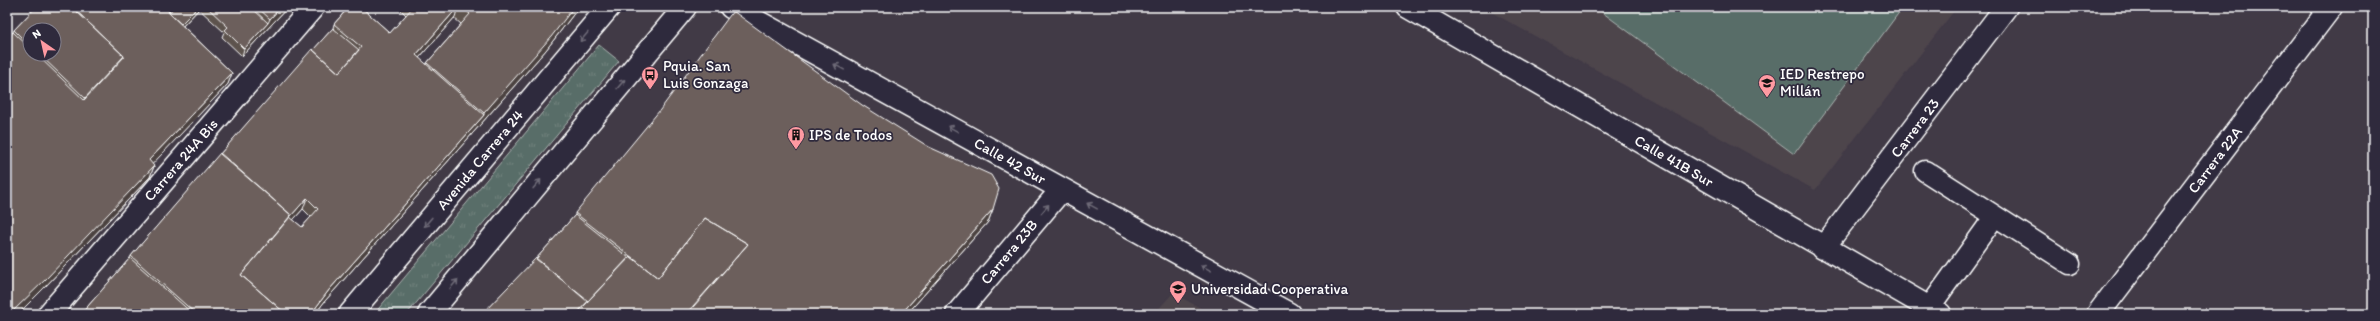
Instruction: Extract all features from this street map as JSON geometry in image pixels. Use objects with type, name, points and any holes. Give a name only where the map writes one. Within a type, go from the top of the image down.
[{"type":"street","name":"Carrera 24A Bis","points":[[49,314],[313,7]]},
{"type":"street","name":"Avenida Carrera 24","points":[[350,314],[609,7]]},
{"type":"street","points":[[429,314],[685,7]]},
{"type":"street","name":"Calle 42 Sur","points":[[731,7],[1289,314]]},
{"type":"street","name":"Calle 41B Sur","points":[[1408,7],[1934,311]]},
{"type":"street","name":"Carrera 23","points":[[1823,248],[2006,7]]},
{"type":"street","name":"Carrera 22A","points":[[2098,314],[2332,7]]},
{"type":"street","name":"Carrera 23B","points":[[957,314],[1062,189]]},
{"type":"lane","points":[[1925,171],[2070,264]]},
{"type":"lane","points":[[1934,311],[1995,216]]},
{"type":"shaded area","name":"IED Restrepo Millán","points":[[1482,7],[1957,7],[1815,190]]},
{"type":"shaded area","name":"Universidad Cooperativa","points":[[1173,293],[1211,314],[1154,314]]},
{"type":"green space","points":[[1595,7],[1903,7],[1794,154]]},
{"type":"green space","points":[[599,45],[619,61],[407,314],[374,314]]},
{"type":"building","points":[[36,7],[72,7],[124,56],[85,98],[47,62],[62,62],[62,22],[22,22],[22,38],[14,30]]},
{"type":"building","points":[[72,7],[172,7],[168,12],[232,73],[149,160],[154,166],[46,279],[10,314],[7,314],[7,87],[11,83],[7,79],[7,39],[13,32],[22,40],[22,62],[44,62],[84,100],[124,56]]},
{"type":"building","points":[[174,7],[198,7],[181,24],[169,13]]},
{"type":"building","points":[[207,7],[251,7],[268,23],[244,49],[225,30],[228,27]]},
{"type":"building","points":[[257,7],[281,7],[270,19]]},
{"type":"building","points":[[349,7],[361,7],[390,33],[413,7],[458,7],[416,55],[484,115],[329,290],[311,314],[286,314],[241,275],[291,215],[220,154],[312,49],[339,73],[361,47],[334,24]],"holes":[[[307,198],[318,209],[302,227],[290,217]]]},
{"type":"building","points":[[462,7],[574,7],[551,37],[484,113],[427,63],[470,14]]},
{"type":"building","points":[[733,11],[862,105],[929,147],[991,175],[999,189],[993,209],[901,314],[687,314],[748,244],[705,218],[658,278],[575,213],[660,110]]},
{"type":"building","points":[[333,28],[359,50],[339,73],[313,50]]},
{"type":"building","points":[[220,153],[291,215],[241,275],[286,314],[196,314],[131,256]]},
{"type":"building","points":[[575,215],[629,258],[588,301],[536,259]]},
{"type":"building","points":[[705,218],[748,244],[686,314],[576,314],[630,256],[658,278]]},
{"type":"building","points":[[130,258],[193,314],[81,314]]},
{"type":"building","points":[[536,258],[588,302],[576,314],[482,314]]},
{"type":"place","name":"Pquia. San Luis Gonzaga","points":[[650,90]]},
{"type":"place","name":"IED Restrepo Millán","points":[[1767,98]]},
{"type":"place","name":"IPS de Todos","points":[[796,150]]},
{"type":"place","name":"Universidad Cooperativa","points":[[1178,304]]}]
